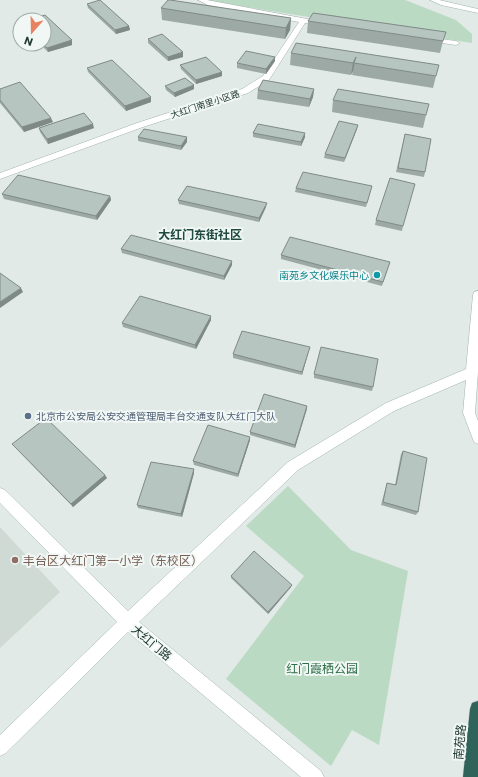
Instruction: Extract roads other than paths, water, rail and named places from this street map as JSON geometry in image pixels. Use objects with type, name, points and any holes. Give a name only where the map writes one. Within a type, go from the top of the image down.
[{"type":"highway","name":"南苑路","points":[[472,777],[478,709]]},
{"type":"street","points":[[201,0],[208,3],[303,21],[334,25]]},
{"type":"street","points":[[433,0],[443,4],[478,11]]},
{"type":"street","name":"大红门南里小区路","points":[[0,176],[140,125],[246,91],[266,78],[303,21]]},
{"type":"street","points":[[418,37],[456,43]]},
{"type":"street","points":[[478,295],[469,413],[478,438]]},
{"type":"street","points":[[0,747],[128,622],[293,466],[390,407],[472,372]]},
{"type":"street","name":"大红门路","points":[[0,494],[128,622],[315,777]]},
{"type":"place","name":"南苑乡文化娱乐中心","points":[[377,275]]},
{"type":"place","name":"北京市公安局公安交通管理局丰台交通支队大红门大队","points":[[28,416]]},
{"type":"place","name":"丰台区大红门第一小学（东校区）","points":[[15,560]]},
{"type":"district","name":"大红门东街社区","points":[[200,234]]},
{"type":"park label","name":"红门霞栖公园","points":[[322,668]]}]
